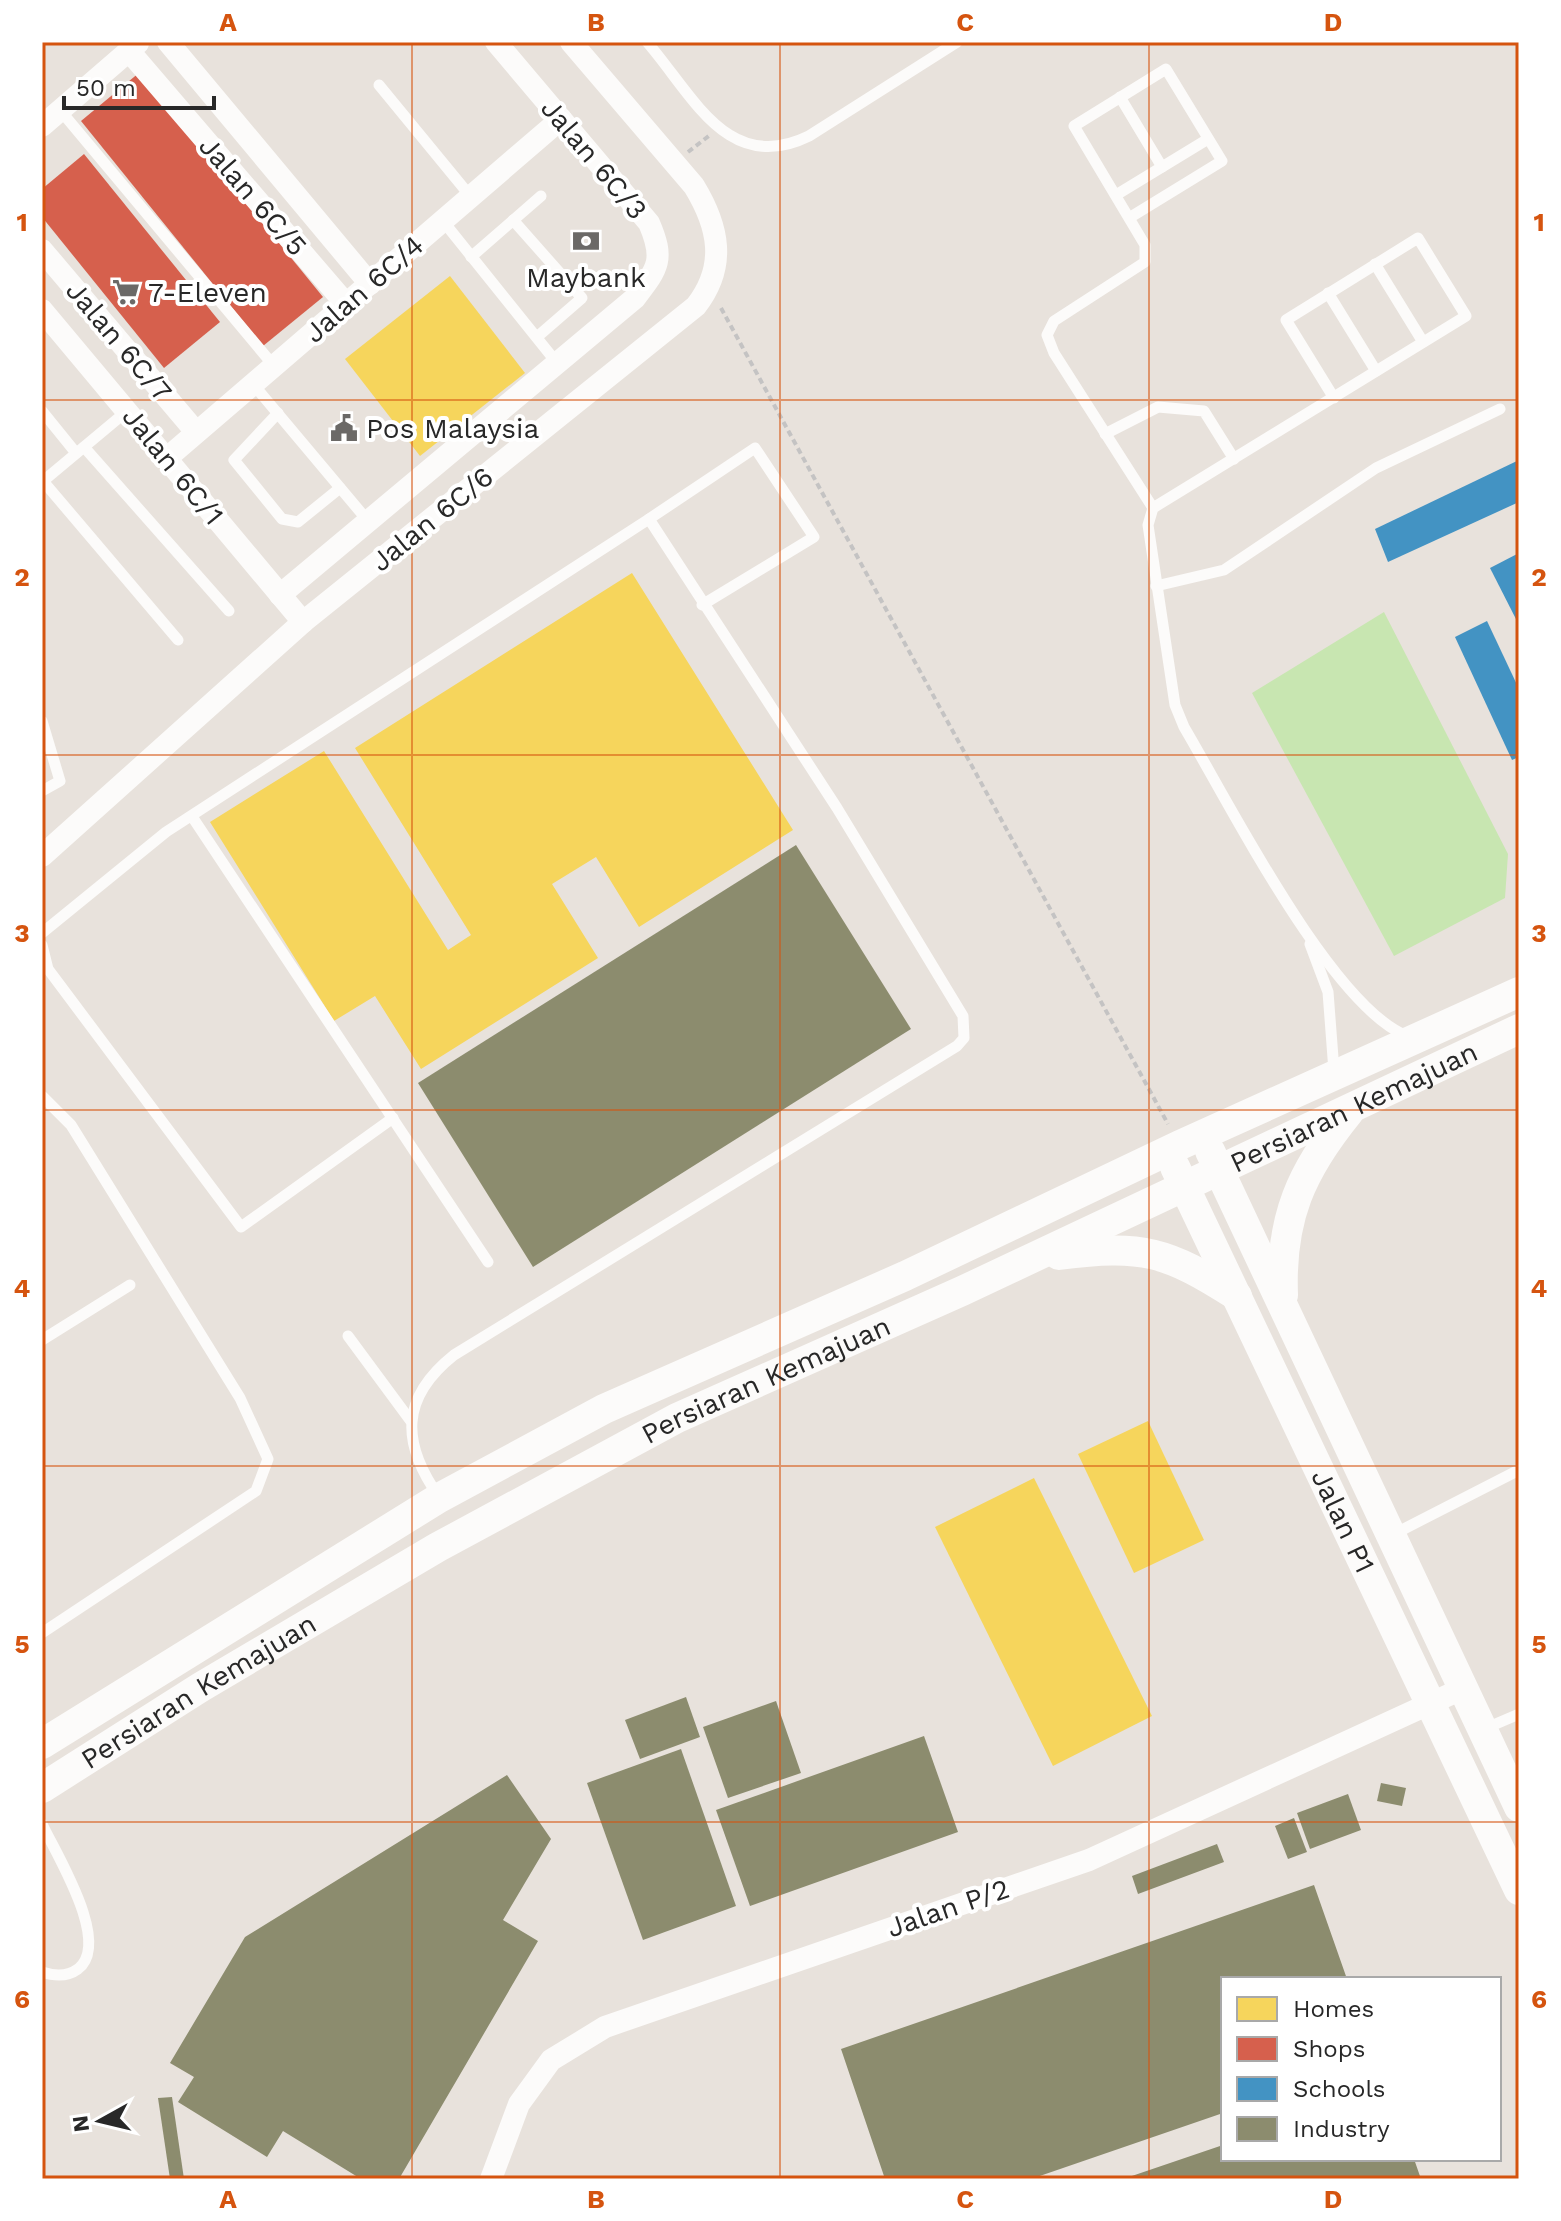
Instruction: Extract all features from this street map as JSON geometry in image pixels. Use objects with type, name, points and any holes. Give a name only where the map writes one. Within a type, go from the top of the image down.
[{"type":"main road","name":"Persiaran Kemajuan","points":[[42,1744],[439,1498],[655,1385],[905,1276],[1183,1144],[1417,1041],[1519,992]]},
{"type":"main road","name":"Persiaran Kemajuan","points":[[42,1788],[201,1687],[438,1547],[677,1418],[1029,1259],[1519,1029]]},
{"type":"main road","points":[[1283,1307],[1285,1237],[1299,1186],[1316,1155],[1355,1105]]},
{"type":"main road","name":"Jalan P1","points":[[1183,1144],[1218,1170],[1519,1807]]},
{"type":"main road","name":"Jalan P1","points":[[1183,1144],[1184,1186],[1519,1890]]},
{"type":"main road","points":[[1029,1259],[1113,1249],[1150,1250],[1184,1264],[1237,1296]]},
{"type":"street","name":"Jalan 6C/5","points":[[168,42],[370,284]]},
{"type":"street","name":"Jalan 6C/3","points":[[280,595],[635,298],[656,271],[660,248],[649,223],[496,42]]},
{"type":"street","points":[[571,42],[673,162],[709,210],[717,238],[717,266],[710,288]]},
{"type":"street","name":"Jalan 6C/5","points":[[134,46],[346,304]]},
{"type":"street","points":[[47,120],[134,46]]},
{"type":"street","name":"Jalan 6C/4","points":[[167,458],[561,119]]},
{"type":"street","name":"Jalan 6C/7","points":[[42,250],[196,432]]},
{"type":"street","name":"Jalan 6C/6","points":[[42,856],[303,622],[696,306],[710,288]]},
{"type":"street","name":"Jalan 6C/1","points":[[42,310],[303,622]]},
{"type":"street","name":"Jalan P/2","points":[[491,2179],[519,2104],[551,2060],[605,2027],[1089,1860],[1464,1688]]},
{"type":"lane","points":[[647,42],[719,128],[739,143],[762,149],[786,147],[957,42]]},
{"type":"lane","points":[[1129,218],[1222,161],[1166,69],[1074,126],[1145,245],[1145,262],[1054,321],[1047,335],[1054,353],[1153,508]]},
{"type":"lane","points":[[379,85],[471,197]]},
{"type":"lane","points":[[1120,97],[1162,167]]},
{"type":"lane","points":[[47,120],[274,366]]},
{"type":"lane","points":[[1116,195],[1208,139]]},
{"type":"lane","points":[[471,257],[541,196]]},
{"type":"lane","points":[[513,220],[582,298],[537,337]]},
{"type":"lane","points":[[443,221],[557,363]]},
{"type":"lane","points":[[1334,398],[1286,320],[1418,238],[1466,316],[1334,398],[1153,508],[1148,525],[1175,705],[1184,727],[1307,936],[1328,992],[1334,1078]]},
{"type":"lane","points":[[1375,264],[1423,342]]},
{"type":"lane","points":[[1328,293],[1376,371]]},
{"type":"lane","points":[[253,384],[368,521]]},
{"type":"lane","points":[[1105,434],[1158,407],[1204,411],[1234,459]]},
{"type":"lane","points":[[1156,586],[1224,570],[1376,468],[1500,409]]},
{"type":"lane","points":[[128,410],[43,481],[178,640]]},
{"type":"lane","points":[[42,411],[229,611]]},
{"type":"lane","points":[[278,413],[234,460],[282,519],[298,522],[340,488]]},
{"type":"lane","points":[[42,933],[166,832],[193,818],[755,448],[814,537],[702,605]]},
{"type":"lane","points":[[439,1498],[422,1473],[412,1444],[410,1420],[430,1374],[454,1355],[957,1046],[964,1038],[963,1016],[837,808],[702,605],[649,519]]},
{"type":"lane","points":[[42,721],[60,781],[42,791]]},
{"type":"lane","points":[[193,818],[488,1262]]},
{"type":"lane","points":[[1307,936],[1386,1028],[1417,1041]]},
{"type":"lane","points":[[42,945],[48,969],[241,1227],[393,1118]]},
{"type":"lane","points":[[42,1633],[256,1491],[268,1459],[240,1398],[216,1359],[71,1125],[43,1094]]},
{"type":"lane","points":[[42,1340],[130,1285]]},
{"type":"lane","points":[[348,1336],[410,1420]]},
{"type":"lane","points":[[1391,1535],[1519,1470]]},
{"type":"lane","points":[[1483,1729],[1519,1714]]},
{"type":"lane","points":[[42,1824],[86,1919],[91,1937],[89,1953],[81,1967],[68,1974],[42,1972]]},
{"type":"path","points":[[673,162],[719,128]]},
{"type":"path","points":[[710,288],[1183,1144]]},
{"type":"green space","points":[[1384,612],[1508,854],[1505,898],[1394,956],[1252,693]]},
{"type":"building: Homes","points":[[450,276],[525,373],[420,456],[345,359]]},
{"type":"building: Homes","points":[[632,573],[793,830],[639,927],[596,857],[552,884],[598,958],[421,1069],[375,996],[334,1021],[210,822],[324,751],[448,950],[471,935],[355,748]]},
{"type":"building: Homes","points":[[1148,1421],[1204,1540],[1134,1573],[1078,1454]]},
{"type":"building: Homes","points":[[1034,1478],[1152,1716],[1053,1766],[935,1527]]},
{"type":"building: Shops","points":[[140,72],[323,297],[263,346],[81,121]]},
{"type":"building: Shops","points":[[84,154],[220,322],[164,368],[42,217],[42,189]]},
{"type":"building: Schools","points":[[1519,460],[1519,502],[1388,562],[1375,529]]},
{"type":"building: Schools","points":[[1519,553],[1519,625],[1490,568]]},
{"type":"building: Schools","points":[[1487,621],[1519,689],[1519,757],[1512,760],[1455,637]]},
{"type":"building: Industry","points":[[796,845],[911,1029],[533,1267],[418,1083]]},
{"type":"building: Industry","points":[[686,1697],[700,1737],[640,1759],[625,1720]]},
{"type":"building: Industry","points":[[776,1701],[801,1773],[728,1798],[703,1727]]},
{"type":"building: Industry","points":[[924,1736],[958,1832],[750,1906],[716,1810]]},
{"type":"building: Industry","points":[[681,1749],[736,1906],[643,1940],[587,1783]]},
{"type":"building: Industry","points":[[507,1775],[551,1839],[503,1920],[538,1941],[399,2179],[361,2179],[283,2131],[267,2157],[178,2102],[194,2077],[170,2063],[245,1937]]},
{"type":"building: Industry","points":[[1381,1783],[1406,1788],[1402,1806],[1377,1801]]},
{"type":"building: Industry","points":[[1348,1794],[1361,1830],[1310,1849],[1297,1813]]},
{"type":"building: Industry","points":[[1294,1818],[1307,1852],[1288,1859],[1275,1826]]},
{"type":"building: Industry","points":[[1217,1844],[1224,1862],[1138,1894],[1132,1876]]},
{"type":"building: Industry","points":[[1314,1885],[1346,1977],[1221,1977],[1221,2114],[1031,2179],[885,2179],[841,2049]]},
{"type":"building: Industry","points":[[172,2097],[184,2179],[170,2179],[158,2098]]},
{"type":"building: Industry","points":[[1221,2146],[1221,2161],[1415,2161],[1421,2179],[1123,2179]]},
{"type":"place","name":"Maybank","points":[[586,241]]},
{"type":"place","name":"7-Eleven","points":[[126,292]]},
{"type":"place","name":"Pos Malaysia","points":[[344,428]]}]
